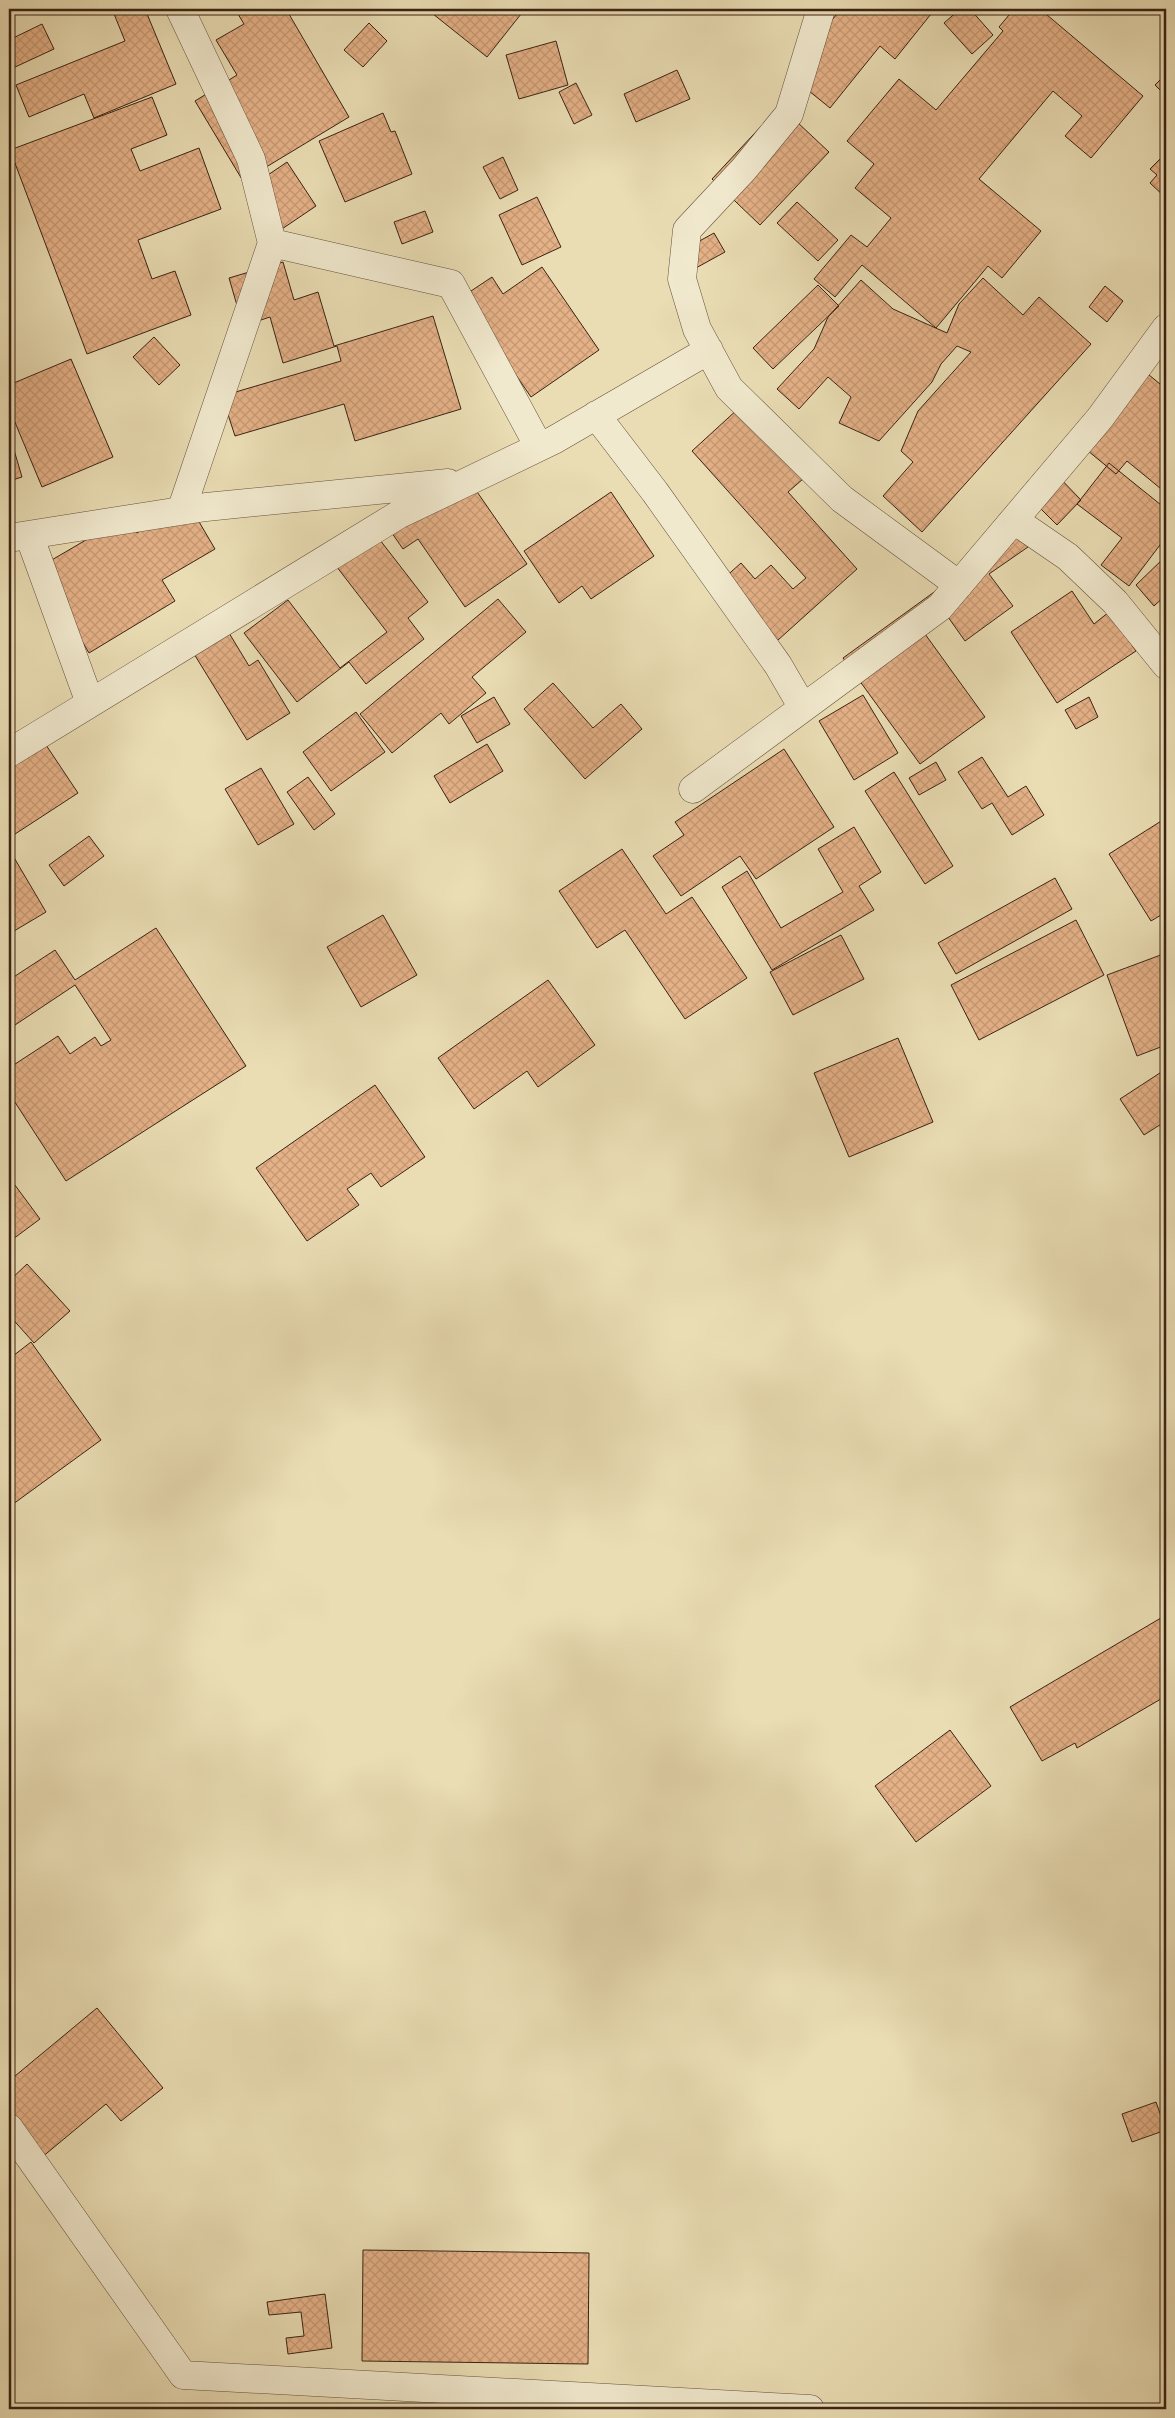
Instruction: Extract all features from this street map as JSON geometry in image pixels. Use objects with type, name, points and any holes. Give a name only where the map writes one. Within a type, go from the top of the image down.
[{"type":"street","points":[[180,9],[251,159],[272,242],[181,511]]},
{"type":"street","points":[[821,9],[789,114],[744,169],[687,230],[682,279],[697,329],[730,388],[842,499],[959,584]]},
{"type":"street","points":[[272,242],[451,284],[539,447]]},
{"type":"street","points":[[693,789],[940,607],[1100,418],[1166,328]]},
{"type":"street","points":[[9,753],[398,515],[539,447],[709,350]]},
{"type":"street","points":[[596,415],[655,492],[773,657],[803,708]]},
{"type":"street","points":[[90,703],[19,536],[181,511],[467,482]]},
{"type":"street","points":[[1014,520],[1068,557],[1082,570],[1115,602],[1166,665]]},
{"type":"street","points":[[9,2128],[183,2375],[810,2409]]},
{"type":"building","points":[[112,9],[145,9],[176,84],[94,118],[84,94],[29,117],[16,85],[125,41]]},
{"type":"building","points":[[196,9],[208,9],[199,14]]},
{"type":"building","points":[[235,9],[286,9],[349,117],[243,181],[195,101],[237,75],[216,40],[244,24]]},
{"type":"building","points":[[437,9],[525,9],[487,57],[433,14]]},
{"type":"building","points":[[841,9],[935,9],[895,59],[880,46],[830,108],[788,74]]},
{"type":"building","points":[[960,9],[970,9],[993,35],[972,54],[944,23]]},
{"type":"building","points":[[1014,9],[1040,9],[1143,96],[1091,158],[1065,136],[1082,116],[1053,91],[979,179],[1041,231],[1002,278],[988,266],[936,328],[862,265],[835,297],[814,279],[851,235],[867,247],[891,218],[855,188],[874,164],[847,141],[899,79],[936,110],[1003,31],[999,27]]},
{"type":"building","points":[[369,23],[387,41],[363,67],[344,50]]},
{"type":"building","points":[[42,24],[54,49],[13,68],[9,60],[9,40]]},
{"type":"building","points":[[556,41],[568,85],[519,99],[506,55]]},
{"type":"building","points":[[677,70],[690,99],[636,122],[624,94]]},
{"type":"building","points":[[1166,74],[1166,96],[1155,85]]},
{"type":"building","points":[[576,83],[592,115],[574,124],[559,92]]},
{"type":"building","points":[[152,97],[167,135],[131,149],[140,171],[199,148],[221,209],[138,240],[152,279],[175,271],[191,315],[87,354],[10,150]]},
{"type":"building","points":[[780,106],[829,152],[760,225],[712,179]]},
{"type":"building","points":[[383,113],[391,132],[395,131],[412,174],[345,202],[319,141]]},
{"type":"building","points":[[503,157],[518,190],[500,199],[483,167]]},
{"type":"building","points":[[1162,157],[1166,161],[1166,198],[1150,183],[1157,175],[1150,169]]},
{"type":"building","points":[[287,162],[316,206],[276,233],[246,190]]},
{"type":"building","points":[[537,197],[561,247],[522,265],[499,215]]},
{"type":"building","points":[[797,202],[838,240],[818,261],[777,223]]},
{"type":"building","points":[[425,211],[433,232],[402,244],[394,222]]},
{"type":"building","points":[[714,233],[725,252],[685,274],[674,255]]},
{"type":"building","points":[[283,262],[294,300],[318,292],[334,346],[433,316],[461,409],[355,441],[344,404],[235,436],[222,396],[341,361],[337,346],[283,363],[270,317],[243,326],[229,278]]},
{"type":"building","points":[[542,267],[599,350],[531,397],[462,297],[492,277],[503,294]]},
{"type":"building","points":[[983,278],[1023,315],[1039,297],[1091,344],[922,532],[883,496],[913,462],[901,451],[918,411],[971,352],[957,346],[941,364],[932,382],[879,441],[839,423],[851,397],[828,377],[799,409],[777,389],[814,349],[828,317],[861,280],[893,309],[947,333],[959,304]]},
{"type":"building","points":[[818,285],[839,306],[773,369],[753,348]]},
{"type":"building","points":[[1105,286],[1123,301],[1107,322],[1089,307]]},
{"type":"building","points":[[1166,332],[1166,364],[1151,352]]},
{"type":"building","points":[[154,337],[180,365],[159,385],[133,357]]},
{"type":"building","points":[[71,359],[113,457],[42,487],[9,408],[9,385]]},
{"type":"building","points":[[1137,365],[1166,389],[1166,493],[1127,461],[1116,474],[1076,441]]},
{"type":"building","points":[[739,408],[803,479],[788,492],[857,569],[768,649],[713,588],[741,563],[755,579],[771,565],[793,589],[806,578],[692,451]]},
{"type":"building","points":[[9,433],[22,477],[9,481]]},
{"type":"building","points":[[1109,463],[1166,509],[1166,537],[1129,586],[1101,565],[1122,538],[1077,504]]},
{"type":"building","points":[[464,473],[527,564],[465,607],[418,539],[403,549],[387,526]]},
{"type":"building","points":[[1055,473],[1081,500],[1057,525],[1030,498]]},
{"type":"building","points":[[611,492],[654,556],[591,599],[582,586],[559,603],[524,551]]},
{"type":"building","points":[[188,503],[215,549],[162,580],[175,601],[89,653],[38,568],[127,516],[137,533]]},
{"type":"building","points":[[373,531],[428,602],[408,618],[424,639],[366,684],[349,662],[297,702],[244,633],[288,600],[340,668],[387,632],[333,562]]},
{"type":"building","points":[[1017,532],[1028,547],[989,574],[1013,606],[965,641],[948,617],[925,634],[985,717],[920,764],[843,658]]},
{"type":"building","points":[[1166,556],[1166,595],[1154,606],[1136,585]]},
{"type":"building","points":[[1072,591],[1094,624],[1109,612],[1136,651],[1057,703],[1011,632]]},
{"type":"building","points":[[498,599],[526,632],[472,677],[486,693],[449,724],[441,713],[392,753],[360,714]]},
{"type":"building","points":[[226,628],[249,666],[258,660],[290,713],[247,740],[191,649]]},
{"type":"building","points":[[553,683],[593,728],[621,704],[642,729],[585,779],[524,709]]},
{"type":"building","points":[[863,695],[898,753],[854,780],[819,721]]},
{"type":"building","points":[[494,697],[510,724],[477,743],[461,716]]},
{"type":"building","points":[[1089,697],[1098,717],[1076,729],[1065,710]]},
{"type":"building","points":[[356,712],[385,752],[331,791],[303,752]]},
{"type":"building","points":[[38,733],[78,793],[12,836],[9,832],[9,751]]},
{"type":"building","points":[[487,744],[503,771],[450,803],[434,776]]},
{"type":"building","points":[[784,749],[834,827],[756,879],[740,856],[681,896],[653,856],[684,835],[675,822]]},
{"type":"building","points":[[982,757],[1008,797],[1026,786],[1044,815],[1012,835],[992,803],[982,809],[958,772]]},
{"type":"building","points":[[936,762],[946,780],[919,795],[909,778]]},
{"type":"building","points":[[261,768],[294,824],[258,845],[225,789]]},
{"type":"building","points":[[894,772],[953,866],[925,884],[865,791]]},
{"type":"building","points":[[308,777],[335,814],[314,830],[287,792]]},
{"type":"building","points":[[1166,818],[1166,912],[1151,921],[1109,854]]},
{"type":"building","points":[[854,827],[881,872],[859,886],[874,910],[772,970],[722,887],[747,871],[781,928],[843,892],[818,849]]},
{"type":"building","points":[[89,836],[104,856],[64,886],[49,865]]},
{"type":"building","points":[[9,849],[46,912],[9,934]]},
{"type":"building","points":[[622,849],[666,914],[692,897],[747,978],[685,1019],[625,930],[597,948],[559,891]]},
{"type":"building","points":[[1055,878],[1072,909],[956,974],[938,943]]},
{"type":"building","points":[[383,915],[417,975],[361,1007],[327,947]]},
{"type":"building","points":[[1076,920],[1104,975],[979,1040],[951,985]]},
{"type":"building","points":[[156,928],[246,1066],[66,1181],[9,1093],[9,1068],[58,1036],[70,1054],[95,1037],[101,1046],[111,1040],[75,985],[9,1029],[9,980],[55,950],[75,980]]},
{"type":"building","points":[[841,935],[864,979],[793,1015],[770,972]]},
{"type":"building","points":[[1166,953],[1166,1045],[1137,1056],[1107,975]]},
{"type":"building","points":[[548,980],[595,1045],[538,1087],[527,1071],[474,1109],[438,1058]]},
{"type":"building","points":[[898,1038],[933,1122],[849,1157],[814,1073]]},
{"type":"building","points":[[1166,1069],[1166,1121],[1144,1135],[1120,1099]]},
{"type":"building","points":[[375,1085],[425,1157],[381,1187],[371,1173],[347,1189],[359,1205],[307,1241],[256,1168]]},
{"type":"building","points":[[9,1177],[40,1219],[9,1242]]},
{"type":"building","points":[[27,1264],[70,1311],[34,1343],[9,1315],[9,1281]]},
{"type":"building","points":[[31,1342],[101,1440],[9,1507],[9,1359]]},
{"type":"building","points":[[1166,1615],[1166,1696],[1077,1748],[1075,1743],[1042,1761],[1010,1707]]},
{"type":"building","points":[[950,1730],[991,1786],[916,1842],[875,1786]]},
{"type":"building","points":[[97,2008],[163,2088],[121,2121],[106,2104],[35,2163],[9,2131],[9,2081]]},
{"type":"building","points":[[1156,2102],[1166,2130],[1132,2142],[1122,2114]]},
{"type":"building","points":[[363,2250],[589,2253],[588,2364],[362,2361]]},
{"type":"building","points":[[325,2294],[332,2348],[288,2354],[286,2338],[304,2336],[301,2312],[269,2315],[267,2302]]}]
